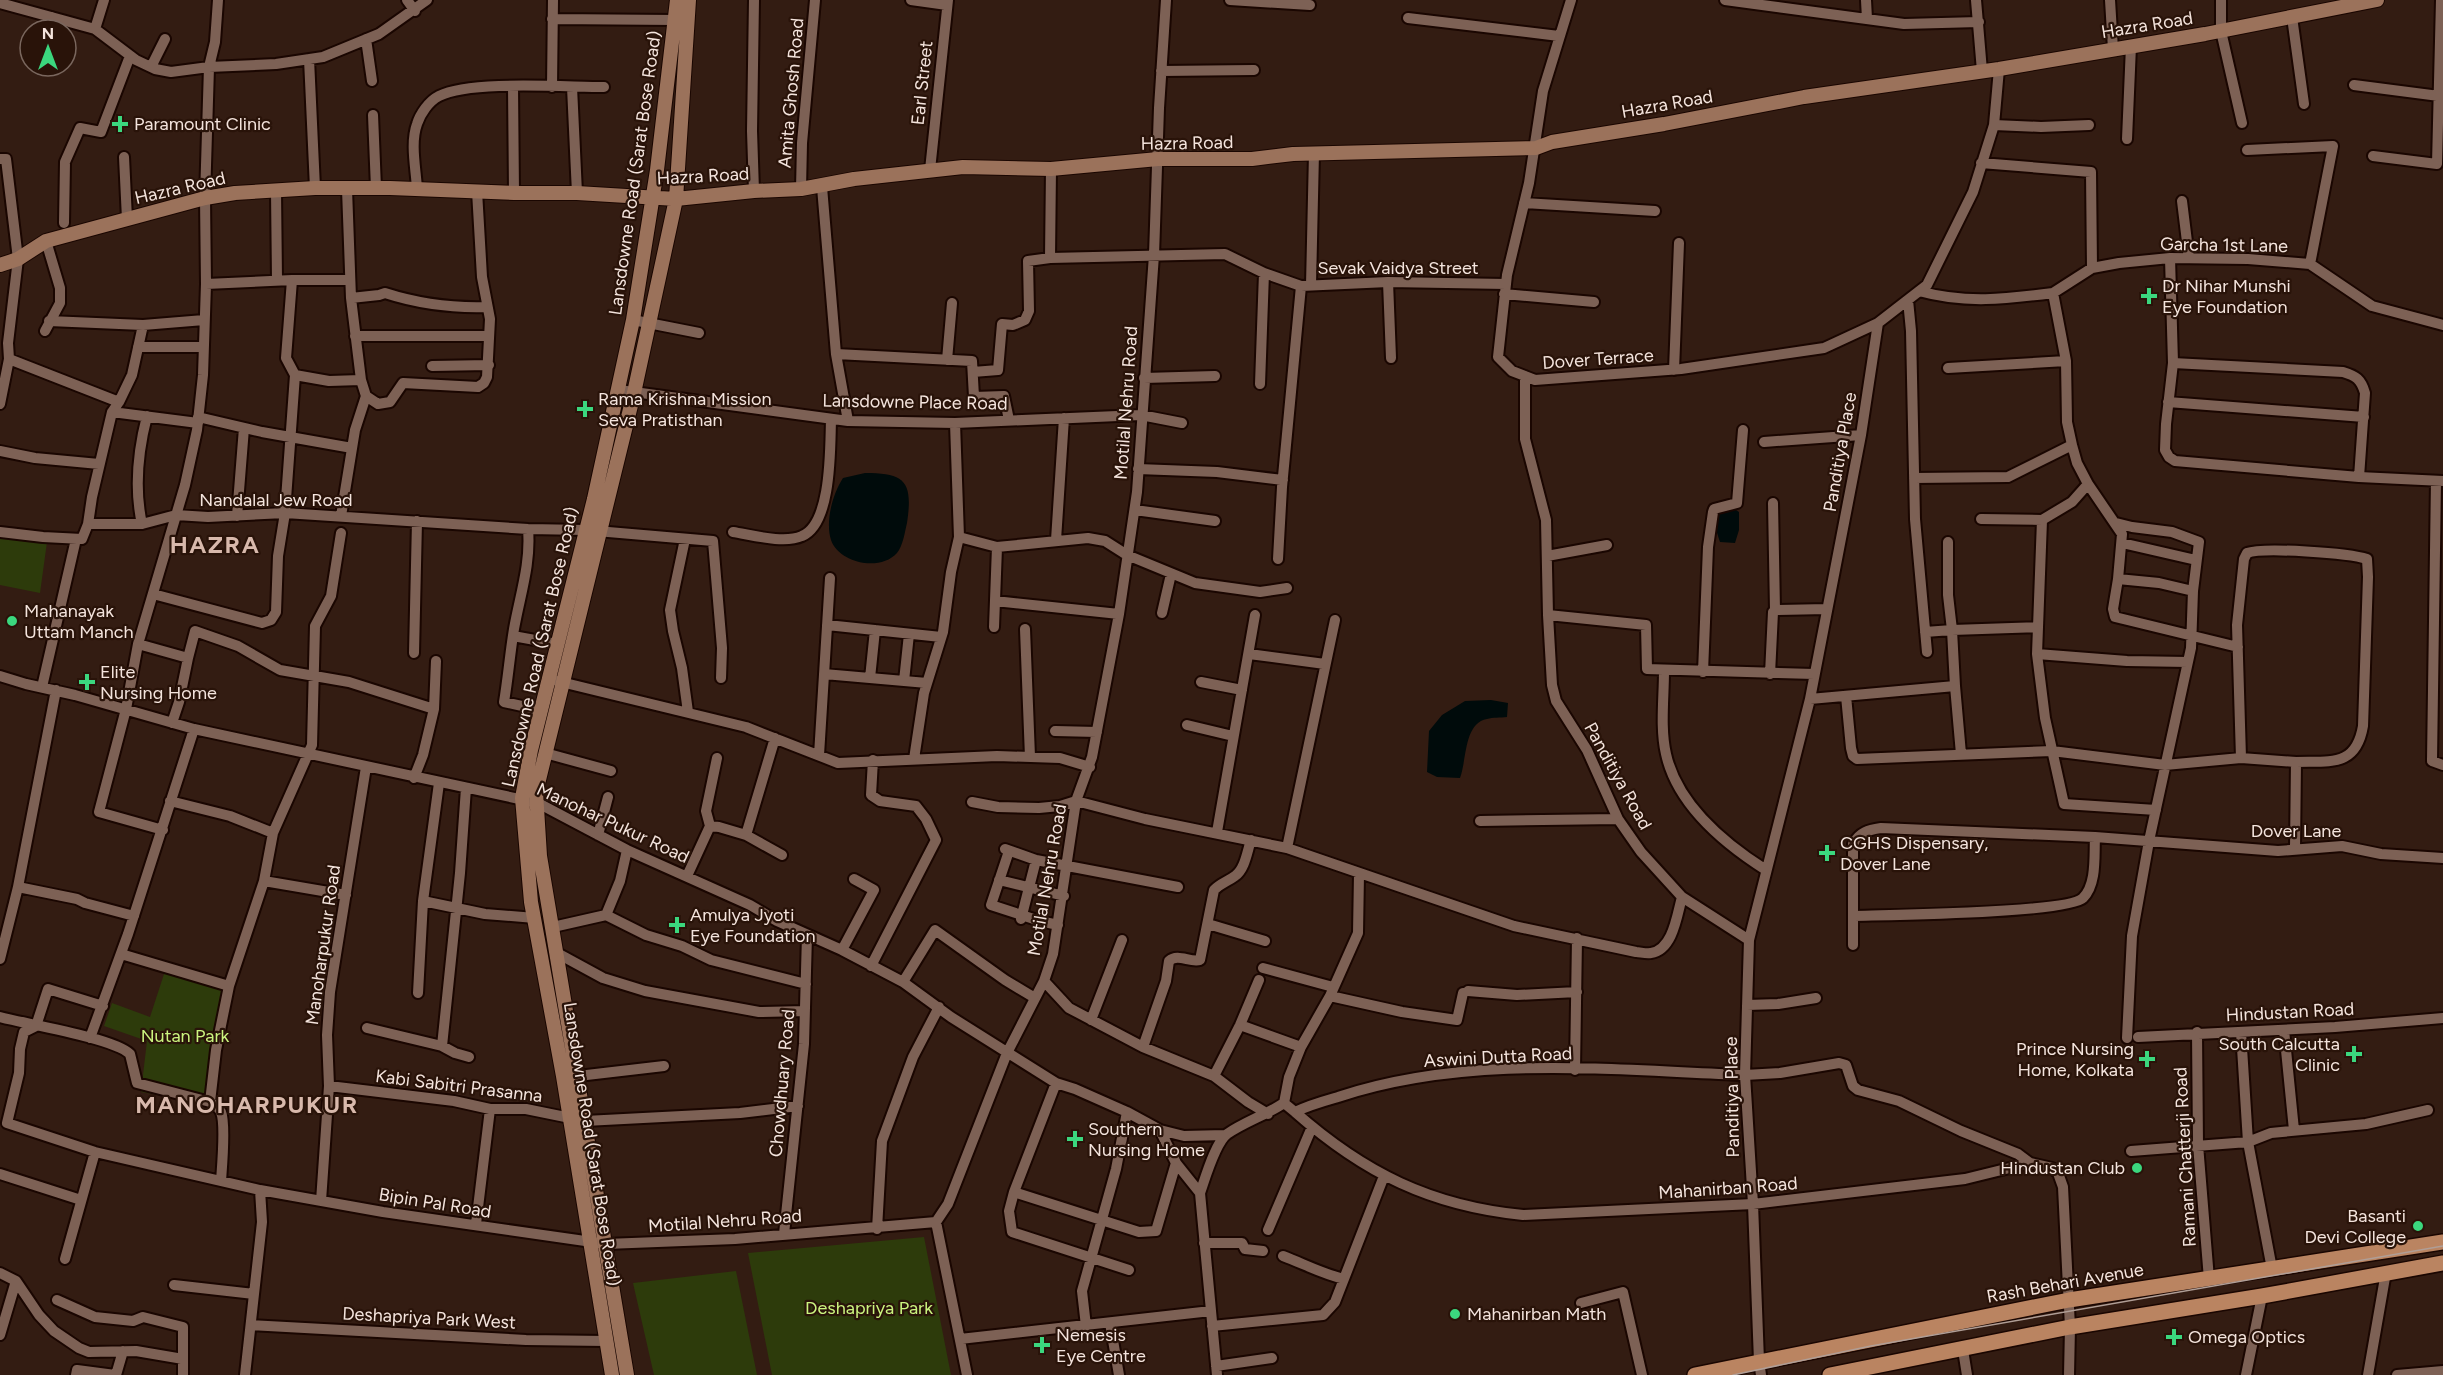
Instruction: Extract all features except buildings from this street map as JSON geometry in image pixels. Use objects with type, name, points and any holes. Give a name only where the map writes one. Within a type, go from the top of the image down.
[{"type":"main road","name":"Lansdowne Road (Sarat Bose Road)","points":[[627,1375],[540,856],[536,792],[545,753],[555,680],[557,644],[619,390],[633,320],[653,198],[677,0]]},
{"type":"main road","name":"Lansdowne Road (Sarat Bose Road)","points":[[612,1375],[535,918],[522,798],[540,710],[555,680],[600,532],[634,393],[647,324],[676,199],[689,0]]},
{"type":"main road","name":"Hazra Road","points":[[0,265],[18,259],[46,241],[205,198],[235,193],[315,188],[376,188],[514,194],[577,193],[676,199],[822,187],[854,179],[963,167],[1051,169],[1158,159],[1252,159],[1314,153],[1536,148],[1552,142],[1664,124],[1804,97],[1999,69],[2221,31],[2377,0]]},
{"type":"main road","name":"Rash Behari Avenue","points":[[1695,1375],[1760,1368],[2070,1300],[2443,1242]]},
{"type":"main road","points":[[1830,1375],[2070,1327],[2262,1296],[2443,1263]]},
{"type":"street","points":[[95,29],[104,0]]},
{"type":"street","points":[[163,830],[99,812],[126,709],[138,644],[185,485],[198,420],[206,284],[205,198],[209,67],[215,42],[218,0]]},
{"type":"street","points":[[407,0],[415,11]]},
{"type":"street","points":[[0,3],[24,5],[52,17],[95,29],[130,56],[151,67],[171,72],[209,67],[276,64],[323,57],[379,34],[415,11],[427,0]]},
{"type":"street","points":[[552,87],[553,0]]},
{"type":"street","points":[[754,0],[752,131],[754,191]]},
{"type":"street","name":"Amita Ghosh Road","points":[[801,189],[802,143],[815,0]]},
{"type":"street","points":[[911,0],[947,2]]},
{"type":"street","name":"Motilal Nehru Road","points":[[606,1244],[735,1239],[876,1229],[936,1222],[948,1204],[1007,1053],[1044,981],[1053,954],[1064,896],[1076,801],[1090,767],[1119,614],[1135,510],[1154,255],[1166,0]]},
{"type":"street","points":[[1230,0],[1310,5]]},
{"type":"street","name":"Dover Terrace","points":[[1571,0],[1543,91],[1536,148],[1505,289],[1498,357],[1512,371],[1535,380],[1674,370],[1824,348],[1878,323]]},
{"type":"street","points":[[1725,0],[1904,24],[1978,22]]},
{"type":"street","points":[[1866,0],[1867,19]]},
{"type":"street","points":[[1976,0],[1982,71]]},
{"type":"street","points":[[2110,0],[2113,49]]},
{"type":"street","points":[[2221,0],[2221,31],[2242,123]]},
{"type":"street","points":[[2373,156],[2437,164],[2441,0]]},
{"type":"street","name":"Earl Street","points":[[930,170],[947,2]]},
{"type":"street","points":[[2292,17],[2304,104]]},
{"type":"street","points":[[1408,18],[1559,36]]},
{"type":"street","points":[[552,20],[675,20]]},
{"type":"street","points":[[151,67],[165,39]]},
{"type":"street","points":[[366,39],[372,81]]},
{"type":"street","points":[[2127,139],[2132,46]]},
{"type":"street","points":[[64,223],[64,162],[80,128],[102,132],[130,56]]},
{"type":"street","points":[[309,59],[315,188]]},
{"type":"street","points":[[1878,323],[1927,285],[1973,192],[1994,125],[1999,69]]},
{"type":"street","points":[[1161,71],[1254,70]]},
{"type":"street","points":[[2354,85],[2439,96]]},
{"type":"street","points":[[513,87],[514,194]]},
{"type":"street","points":[[572,87],[577,193]]},
{"type":"street","points":[[417,189],[414,145],[416,125],[423,111],[437,96],[461,89],[604,87]]},
{"type":"street","points":[[373,115],[376,188]]},
{"type":"street","points":[[1994,125],[2041,127],[2089,125]]},
{"type":"street","points":[[2247,150],[2332,146],[2310,264]]},
{"type":"street","points":[[1278,559],[1283,480],[1306,285],[1314,153]]},
{"type":"street","points":[[124,157],[127,219]]},
{"type":"street","points":[[0,159],[6,159],[18,259],[8,343],[9,359],[0,404]]},
{"type":"street","points":[[1981,163],[2091,172],[2092,268]]},
{"type":"street","points":[[973,372],[998,370],[1002,324],[1026,320],[1029,310],[1028,261],[1050,258],[1051,169]]},
{"type":"street","points":[[822,187],[836,354],[848,422]]},
{"type":"street","points":[[341,516],[352,448],[366,396],[361,380],[351,298],[347,189]]},
{"type":"street","points":[[276,191],[278,280]]},
{"type":"street","points":[[366,396],[378,404],[390,402],[403,383],[478,387],[484,383],[489,365],[490,319],[486,307],[477,192]]},
{"type":"street","points":[[2182,201],[2189,258]]},
{"type":"street","points":[[1524,203],[1655,211]]},
{"type":"street","points":[[46,241],[60,288],[60,303],[47,326],[204,320]]},
{"type":"street","points":[[1674,370],[1679,243]]},
{"type":"street","name":"Sevak Vaidya Street","points":[[1050,258],[1226,254],[1264,273],[1306,285],[1388,282],[1505,289],[1594,302]]},
{"type":"street","points":[[2170,258],[2173,363],[2165,450],[2169,457],[2175,461],[2359,477],[2440,481],[2432,761],[2443,765]]},
{"type":"street","name":"Garcha 1st Lane","points":[[2054,293],[2092,268],[2170,258],[2248,259],[2310,264],[2372,306],[2443,325]]},
{"type":"street","points":[[1260,384],[1264,273]]},
{"type":"street","points":[[206,284],[278,280],[350,280]]},
{"type":"street","points":[[153,594],[262,623],[271,620],[276,612],[278,556],[285,513],[295,375],[286,358],[292,280]]},
{"type":"street","points":[[1388,282],[1391,358]]},
{"type":"street","points":[[1919,291],[1940,297],[1992,301],[2054,293],[2066,361],[2067,422],[2076,463],[2122,534],[2113,609],[2115,617],[2238,647]]},
{"type":"street","points":[[351,298],[379,296],[385,292],[412,302],[441,306],[486,307]]},
{"type":"street","points":[[1908,300],[1911,331],[1915,519],[1927,652]]},
{"type":"street","points":[[947,360],[952,303]]},
{"type":"street","points":[[633,320],[699,333]]},
{"type":"street","name":"Panditiya Place","points":[[1760,1368],[1745,1075],[1749,940],[1810,699],[1861,435],[1878,323]]},
{"type":"street","points":[[0,532],[82,539],[88,524],[99,464],[112,412],[132,375],[142,324]]},
{"type":"street","points":[[355,336],[489,336]]},
{"type":"street","points":[[138,347],[203,347]]},
{"type":"street","points":[[836,354],[972,361],[974,397],[1004,396],[1009,420]]},
{"type":"street","points":[[9,359],[119,402]]},
{"type":"street","points":[[1948,368],[2066,361]]},
{"type":"street","points":[[2173,363],[2343,372],[2355,375],[2362,382],[2365,393],[2359,477]]},
{"type":"street","points":[[432,366],[489,365]]},
{"type":"street","points":[[295,375],[329,381],[361,380]]},
{"type":"street","points":[[1144,378],[1215,376]]},
{"type":"street","name":"Panditiya Road","points":[[1525,376],[1525,439],[1546,520],[1548,615],[1552,685],[1556,701],[1591,758],[1618,819],[1641,852],[1682,897],[1749,940]]},
{"type":"street","name":"Lansdowne Place Road","points":[[619,390],[848,422],[955,423],[1141,415],[1182,423]]},
{"type":"street","points":[[2168,402],[2364,417]]},
{"type":"street","points":[[112,412],[198,420],[352,448]]},
{"type":"street","points":[[142,524],[137,486],[142,436],[147,416]]},
{"type":"street","points":[[1056,540],[1064,418]]},
{"type":"street","points":[[733,532],[761,537],[794,538],[804,536],[812,527],[820,512],[829,478],[831,420]]},
{"type":"street","points":[[914,759],[927,683],[941,637],[959,537],[955,423]]},
{"type":"street","points":[[237,516],[244,428]]},
{"type":"street","points":[[1703,672],[1708,547],[1713,512],[1714,509],[1737,503],[1743,430]]},
{"type":"street","points":[[1764,442],[1861,435]]},
{"type":"street","points":[[1914,478],[2008,477],[2072,445]]},
{"type":"street","points":[[0,451],[35,458],[99,464]]},
{"type":"street","points":[[1138,469],[1217,472],[1283,480]]},
{"type":"street","points":[[1981,519],[2042,520],[2072,502],[2088,484]]},
{"type":"street","points":[[1770,674],[1773,612],[1775,610],[1773,502]]},
{"type":"street","points":[[1135,510],[1215,520]]},
{"type":"street","name":"Nandalal Jew Road","points":[[88,524],[142,524],[176,514],[237,516],[285,513],[528,529],[585,530],[713,541],[722,648],[721,678]]},
{"type":"street","points":[[2042,520],[2037,654],[2045,718],[2064,804],[2156,810]]},
{"type":"street","points":[[414,653],[417,521]]},
{"type":"street","points":[[2116,523],[2172,532],[2199,542],[2193,591],[2193,636],[2149,841]]},
{"type":"street","points":[[528,529],[530,549],[527,571],[513,636],[504,702],[540,710]]},
{"type":"street","points":[[210,1102],[216,1050],[229,986],[264,881],[273,833],[312,745],[315,623],[331,596],[341,533]]},
{"type":"street","points":[[959,537],[997,547],[1088,538],[1105,541],[1127,555],[1195,583],[1260,592],[1287,588]]},
{"type":"street","points":[[42,687],[76,539]]},
{"type":"street","points":[[685,539],[670,610],[682,668],[687,712]]},
{"type":"street","points":[[1948,542],[1948,595],[1961,754]]},
{"type":"street","points":[[2122,543],[2196,560]]},
{"type":"street","points":[[1547,556],[1607,545]]},
{"type":"street","points":[[994,627],[997,547]]},
{"type":"street","points":[[1846,696],[1851,748],[1853,756],[1857,759],[2052,751],[2165,765],[2241,758],[2296,762],[2330,761],[2346,757],[2360,743],[2363,714],[2367,559],[2275,551],[2247,553],[2241,584],[2238,647],[2241,758]]},
{"type":"street","points":[[1162,613],[1171,574]]},
{"type":"street","points":[[819,755],[830,578]]},
{"type":"street","points":[[2118,579],[2159,583],[2193,591]]},
{"type":"street","points":[[995,601],[1119,614]]},
{"type":"street","points":[[1775,610],[1827,609]]},
{"type":"street","points":[[1217,832],[1255,615]]},
{"type":"street","points":[[1548,615],[1646,625],[1647,669],[1814,674]]},
{"type":"street","points":[[1287,848],[1335,620]]},
{"type":"street","points":[[827,625],[941,637]]},
{"type":"street","points":[[1925,632],[2038,627]]},
{"type":"street","points":[[1025,628],[1030,757]]},
{"type":"street","points":[[870,678],[875,630]]},
{"type":"street","points":[[172,723],[195,632],[238,646],[280,670],[349,682],[434,709]]},
{"type":"street","points":[[904,681],[909,634]]},
{"type":"street","points":[[513,636],[557,644]]},
{"type":"street","points":[[138,644],[188,658]]},
{"type":"street","points":[[1249,654],[1325,664]]},
{"type":"street","points":[[2037,654],[2127,661],[2188,662]]},
{"type":"street","points":[[414,778],[423,755],[434,709],[436,661]]},
{"type":"street","points":[[1664,671],[1666,755],[1678,783],[1693,808],[1715,832],[1735,851],[1766,870]]},
{"type":"street","points":[[824,674],[927,683]]},
{"type":"street","name":"Manohar Pukur Road","points":[[0,676],[194,729],[414,778],[522,798],[627,850],[842,950],[903,982],[951,1017],[1056,1083],[1127,1112],[1160,1130],[1184,1136],[1225,1135]]},
{"type":"street","points":[[555,680],[746,727],[838,763],[966,755],[1060,759],[1090,767]]},
{"type":"street","points":[[1201,682],[1242,690]]},
{"type":"street","points":[[1810,699],[1955,686]]},
{"type":"street","points":[[0,959],[5,920],[18,887],[56,690]]},
{"type":"street","points":[[1187,725],[1233,736]]},
{"type":"street","points":[[90,1038],[122,954],[194,729]]},
{"type":"street","points":[[1055,731],[1097,732]]},
{"type":"street","points":[[746,834],[775,738]]},
{"type":"street","points":[[545,753],[611,771]]},
{"type":"street","points":[[687,876],[710,826],[706,811],[717,758]]},
{"type":"street","points":[[872,966],[936,840],[926,819],[916,806],[880,801],[872,795],[873,760]]},
{"type":"street","points":[[2295,849],[2296,762]]},
{"type":"street","name":"Manoharpukur Road","points":[[321,1201],[329,1086],[327,1035],[330,992],[366,767]]},
{"type":"street","points":[[418,993],[423,901],[439,783]]},
{"type":"street","points":[[442,1046],[466,788]]},
{"type":"street","points":[[598,835],[608,797]]},
{"type":"street","points":[[171,801],[230,816],[273,833]]},
{"type":"street","points":[[972,802],[998,807],[1039,808],[1060,806],[1076,801],[1145,819],[1217,832],[1287,848],[1514,926],[1651,953],[1661,949],[1670,937],[1682,897]]},
{"type":"street","points":[[1480,821],[1618,819]]},
{"type":"street","points":[[710,826],[719,826],[746,834],[782,855]]},
{"type":"street","name":"Dover Lane","points":[[1853,945],[1853,844],[1857,836],[1865,831],[1881,828],[2095,837],[2278,851],[2342,846],[2381,855],[2443,858]]},
{"type":"street","points":[[1854,916],[2022,910],[2066,906],[2081,901],[2090,890],[2095,837]]},
{"type":"street","points":[[1143,1047],[1166,981],[1169,961],[1177,957],[1200,960],[1214,890],[1241,870],[1251,840]]},
{"type":"street","name":"Hindustan Road","points":[[2149,841],[2131,950],[2133,1037],[2197,1032],[2283,1030],[2443,1018]]},
{"type":"street","points":[[606,915],[620,881],[627,850]]},
{"type":"street","points":[[1058,925],[1021,917],[991,905],[1007,850],[1036,861],[1178,887]]},
{"type":"street","points":[[1021,917],[1036,861]]},
{"type":"street","points":[[1272,1358],[1216,1370],[1200,1193],[1225,1135],[1268,1114],[1284,1103],[1289,1077],[1301,1047],[1332,992],[1358,933],[1359,874]]},
{"type":"street","points":[[842,950],[874,890],[854,879]]},
{"type":"street","points":[[999,880],[1064,896]]},
{"type":"street","points":[[264,881],[346,895]]},
{"type":"street","points":[[18,887],[77,899],[134,916]]},
{"type":"street","points":[[423,901],[485,914],[535,918]]},
{"type":"street","points":[[553,927],[606,915],[646,935],[682,946],[711,960],[806,984]]},
{"type":"street","points":[[1208,924],[1264,941]]},
{"type":"street","points":[[903,982],[935,930],[1005,980],[1035,998]]},
{"type":"street","name":"Chowdhuary Road","points":[[784,1234],[804,1044],[807,935]]},
{"type":"street","points":[[1575,1070],[1577,938]]},
{"type":"street","points":[[1091,1020],[1122,940]]},
{"type":"street","points":[[557,953],[603,978],[645,991],[759,1012],[805,1011]]},
{"type":"street","points":[[122,954],[229,986]]},
{"type":"street","points":[[1263,968],[1332,992],[1402,1012],[1457,1020],[1465,992],[1517,995],[1577,992]]},
{"type":"street","points":[[1214,1076],[1240,1025],[1259,980]]},
{"type":"street","points":[[1044,981],[1069,1008],[1143,1047],[1214,1076],[1268,1114]]},
{"type":"street","points":[[36,1026],[48,989],[104,1006]]},
{"type":"street","points":[[1747,1005],[1816,998]]},
{"type":"street","points":[[876,1229],[882,1141],[914,1057],[939,1007]]},
{"type":"street","points":[[0,1017],[90,1038],[125,1050],[132,1060],[134,1080],[137,1083],[210,1102],[220,1112],[222,1122],[221,1181]]},
{"type":"street","points":[[1240,1025],[1301,1047]]},
{"type":"street","name":"Bipin Pal Road","points":[[36,1026],[24,1032],[20,1049],[19,1073],[7,1123],[95,1152],[260,1190],[383,1212],[606,1244]]},
{"type":"street","points":[[367,1028],[442,1046],[469,1057]]},
{"type":"street","points":[[2283,1030],[2294,1130]]},
{"type":"street","name":"Ramani Chatterji Road","points":[[2197,1032],[2198,1145],[2209,1279]]},
{"type":"street","points":[[2241,1032],[2248,1142],[2272,1269]]},
{"type":"street","name":"Aswini Dutta Road","points":[[1295,1112],[1372,1085],[1441,1072],[1528,1069],[1745,1075],[1843,1063],[1846,1065],[1853,1086],[1858,1090],[1899,1101],[1961,1131],[2018,1154],[2030,1163]]},
{"type":"street","points":[[578,1076],[664,1066]]},
{"type":"street","points":[[1056,1083],[1014,1191],[1009,1210],[1012,1232],[1129,1270]]},
{"type":"street","name":"Kabi Sabitri Prasanna","points":[[329,1086],[454,1101],[490,1108],[526,1109],[585,1121],[740,1113],[798,1106]]},
{"type":"street","points":[[1284,1103],[1295,1112]]},
{"type":"street","points":[[476,1224],[490,1108]]},
{"type":"street","points":[[2132,1151],[2248,1142],[2271,1132],[2366,1124],[2428,1110]]},
{"type":"street","points":[[1086,1326],[1082,1291],[1116,1169],[1127,1112]]},
{"type":"street","name":"Mahanirban Road","points":[[1295,1112],[1384,1176],[1452,1204],[1491,1212],[1523,1215],[1753,1204],[1965,1179],[2030,1163]]},
{"type":"street","points":[[1268,1230],[1312,1126]]},
{"type":"street","points":[[1160,1130],[1176,1163],[1200,1193]]},
{"type":"street","points":[[65,1259],[95,1152]]},
{"type":"street","points":[[1014,1191],[1139,1232],[1156,1231],[1176,1163]]},
{"type":"street","points":[[2030,1163],[2052,1168],[2058,1173],[2063,1187],[2070,1300],[2069,1375]]},
{"type":"street","points":[[0,1174],[81,1200]]},
{"type":"street","points":[[1212,1326],[1323,1315],[1335,1302],[1384,1176]]},
{"type":"street","points":[[244,1375],[262,1222],[260,1190]]},
{"type":"street","points":[[936,1222],[967,1375]]},
{"type":"street","points":[[1204,1243],[1242,1243],[1245,1248],[1263,1251]]},
{"type":"street","points":[[1283,1256],[1319,1269],[1324,1274],[1344,1279]]},
{"type":"street","points":[[2368,1375],[2386,1272]]},
{"type":"street","points":[[0,1273],[16,1281],[39,1315],[54,1330],[79,1348],[89,1352],[136,1351],[183,1359]]},
{"type":"street","points":[[0,1335],[16,1281]]},
{"type":"street","points":[[174,1285],[254,1294]]},
{"type":"street","points":[[1581,1303],[1623,1292],[1642,1375]]},
{"type":"street","points":[[2246,1375],[2262,1296]]},
{"type":"street","points":[[57,1300],[95,1317],[133,1322],[143,1317],[183,1328],[183,1375]]},
{"type":"street","points":[[960,1339],[1211,1311]]},
{"type":"street","points":[[1110,1323],[1119,1375]]},
{"type":"street","name":"Deshapriya Park West","points":[[251,1324],[526,1340],[606,1341]]},
{"type":"street","points":[[1963,1350],[1966,1375]]},
{"type":"street","points":[[76,1375],[77,1370],[115,1375],[123,1351]]},
{"type":"street","points":[[2397,1375],[2443,1371]]},
{"type":"green space","points":[[0,535],[47,542],[40,593],[0,585]]},
{"type":"green space","name":"Nutan Park","points":[[165,971],[229,983],[224,1042],[210,1105],[141,1092],[147,1041],[104,1026],[112,1003],[150,1017]]},
{"type":"green space","name":"Deshapriya Park","points":[[924,1237],[951,1375],[772,1375],[748,1253]]},
{"type":"green space","points":[[736,1271],[757,1375],[654,1375],[633,1283]]},
{"type":"shaded area","points":[[865,473],[879,473],[898,478],[904,483],[909,498],[907,523],[901,546],[890,559],[881,562],[861,562],[842,554],[835,548],[829,532],[831,508],[843,478]]},
{"type":"shaded area","points":[[1730,506],[1739,512],[1739,530],[1735,543],[1720,542],[1715,522],[1717,509]]},
{"type":"shaded area","points":[[1491,700],[1508,703],[1507,717],[1487,719],[1474,727],[1470,734],[1460,778],[1437,777],[1427,772],[1429,731],[1442,715],[1465,701]]},
{"type":"tram line","points":[[1733,1375],[1871,1346],[2443,1246]]},
{"type":"place","name":"Paramount Clinic","points":[[120,124]]},
{"type":"place","name":"Dr Nihar Munshi Eye Foundation","points":[[2149,296]]},
{"type":"place","name":"Rama Krishna Mission Seva Pratisthan","points":[[585,409]]},
{"type":"place","name":"Mahanayak Uttam Manch","points":[[12,621]]},
{"type":"place","name":"Elite Nursing Home","points":[[87,682]]},
{"type":"place","name":"CGHS Dispensary, Dover Lane","points":[[1827,853]]},
{"type":"place","name":"Amulya Jyoti Eye Foundation","points":[[677,925]]},
{"type":"place","name":"South Calcutta Clinic","points":[[2354,1054]]},
{"type":"place","name":"Prince Nursing Home, Kolkata","points":[[2147,1059]]},
{"type":"place","name":"Southern Nursing Home","points":[[1075,1139]]},
{"type":"place","name":"Hindustan Club","points":[[2137,1168]]},
{"type":"place","name":"Basanti Devi College","points":[[2418,1226]]},
{"type":"place","name":"Mahanirban Math","points":[[1455,1314]]},
{"type":"place","name":"Omega Optics","points":[[2174,1337]]},
{"type":"place","name":"Nemesis Eye Centre","points":[[1042,1345]]},
{"type":"district","name":"HAZRA","points":[[215,545]]},
{"type":"district","name":"MANOHARPUKUR","points":[[247,1105]]}]
